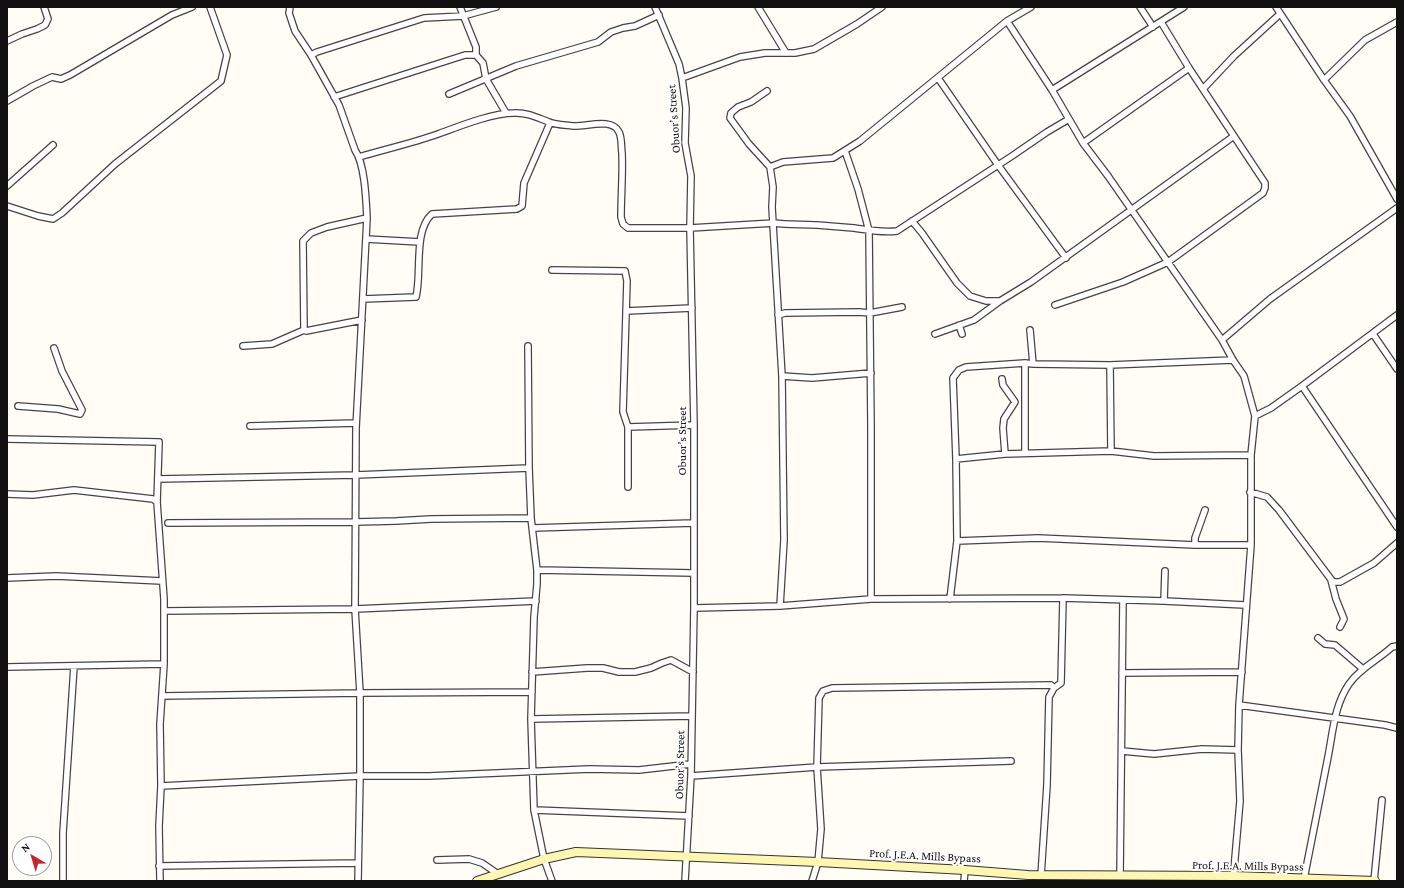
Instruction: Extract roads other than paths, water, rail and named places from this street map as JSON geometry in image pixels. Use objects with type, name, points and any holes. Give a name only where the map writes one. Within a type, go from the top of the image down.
[{"type":"street","points":[[7,41],[44,25],[48,19],[44,7]]},
{"type":"street","points":[[7,101],[52,77],[60,78],[70,75],[172,14],[192,7]]},
{"type":"street","points":[[7,206],[53,219],[62,214],[115,164],[221,81],[227,55],[210,7]]},
{"type":"street","points":[[290,7],[289,13],[295,31],[311,55],[339,105],[355,150],[359,157],[365,184],[367,218],[356,423],[355,609],[360,693],[358,881]]},
{"type":"street","points":[[460,7],[476,46],[476,55],[483,63],[486,79],[506,113]]},
{"type":"street","points":[[311,55],[424,18],[463,16],[496,7]]},
{"type":"street","name":"Obuor’s Street","points":[[655,7],[679,64],[682,78],[686,108],[685,143],[691,176],[690,228],[694,425],[694,608],[691,776],[685,881]]},
{"type":"street","points":[[758,7],[786,53]]},
{"type":"street","points":[[682,78],[740,57],[795,53],[814,49],[857,24],[882,7]]},
{"type":"street","points":[[770,167],[789,161],[808,159],[824,160],[833,158],[845,151],[938,78],[1007,21],[1031,7]]},
{"type":"street","points":[[1140,7],[1153,26]]},
{"type":"street","points":[[1052,90],[1184,7]]},
{"type":"street","points":[[1276,7],[1358,129],[1397,199]]},
{"type":"street","points":[[1203,89],[1234,56],[1280,14]]},
{"type":"street","points":[[449,94],[516,66],[598,42],[611,32],[635,26],[659,15]]},
{"type":"street","points":[[1007,21],[1052,90],[1083,143],[1108,176],[1222,340],[1244,376],[1255,416],[1251,455],[1251,545],[1245,606],[1239,705],[1238,750],[1240,801],[1234,878]]},
{"type":"street","points":[[1055,305],[1123,282],[1168,262],[1263,192],[1265,188],[1265,183],[1189,68],[1161,22]]},
{"type":"street","points":[[1324,80],[1365,40],[1397,22]]},
{"type":"street","points":[[334,97],[465,55],[476,55]]},
{"type":"street","points":[[1083,143],[1189,68]]},
{"type":"street","points":[[938,78],[998,165],[1066,258]]},
{"type":"street","points":[[767,91],[751,102],[738,107],[731,113],[730,118],[749,144],[770,167],[773,187],[772,207],[782,376],[784,540],[780,606]]},
{"type":"street","points":[[359,157],[506,113],[516,112],[530,115],[550,123],[575,126],[607,124],[614,126],[619,131],[622,164],[621,217],[623,224],[628,228],[690,228],[774,223],[786,225],[817,225],[890,232],[897,231],[1069,119]]},
{"type":"street","points":[[363,299],[416,297],[420,242],[426,219],[432,214],[517,210],[520,208],[522,206],[524,183],[550,123]]},
{"type":"street","points":[[935,334],[974,320],[1000,301],[1066,258],[1234,136]]},
{"type":"street","points":[[7,186],[52,145]]},
{"type":"street","points":[[845,151],[858,189],[869,231],[871,373],[871,600]]},
{"type":"street","points":[[1222,340],[1270,299],[1397,208]]},
{"type":"street","points":[[304,330],[303,241],[312,233],[327,227],[367,218]]},
{"type":"street","points":[[912,221],[957,283],[970,296],[986,301],[1000,301]]},
{"type":"street","points":[[366,239],[420,242]]},
{"type":"street","points":[[552,270],[625,271],[627,280],[623,412],[628,427],[628,488]]},
{"type":"street","points":[[778,315],[785,313],[870,313],[902,306]]},
{"type":"street","points":[[626,311],[692,308]]},
{"type":"street","points":[[1255,416],[1270,408],[1302,386],[1397,316]]},
{"type":"street","points":[[243,346],[272,344],[304,330],[306,331],[362,320]]},
{"type":"street","points":[[959,325],[962,334]]},
{"type":"street","points":[[1030,330],[1033,364]]},
{"type":"street","points":[[1373,334],[1397,369]]},
{"type":"street","points":[[528,346],[531,518],[537,570],[532,672],[532,772],[534,810],[544,859],[552,881]]},
{"type":"street","points":[[18,406],[58,409],[80,414],[82,410],[62,371],[54,348]]},
{"type":"street","points":[[950,599],[957,540],[953,378],[959,370],[966,367],[1025,363],[1110,365],[1233,360]]},
{"type":"street","points":[[1025,363],[1025,453]]},
{"type":"street","points":[[1110,365],[1111,451]]},
{"type":"street","points":[[782,376],[812,378],[871,373]]},
{"type":"street","points":[[1002,379],[1003,385],[1015,402],[1004,418],[1003,428],[1005,454]]},
{"type":"street","points":[[1302,386],[1397,527]]},
{"type":"street","points":[[250,426],[356,423]]},
{"type":"street","points":[[628,427],[694,425]]},
{"type":"street","points":[[7,439],[159,442],[157,502],[164,611],[164,664],[160,724],[160,881]]},
{"type":"street","points":[[956,459],[1005,454],[1111,451],[1154,456],[1251,455]]},
{"type":"street","points":[[158,478],[356,475],[529,468]]},
{"type":"street","points":[[7,494],[33,495],[74,490],[153,499],[157,502]]},
{"type":"street","points":[[1250,492],[1267,497],[1279,510],[1331,580],[1336,599],[1344,619],[1340,627]]},
{"type":"street","points":[[1195,545],[1205,510]]},
{"type":"street","points":[[168,523],[356,522],[431,518],[531,518]]},
{"type":"street","points":[[533,528],[693,523]]},
{"type":"street","points":[[957,540],[1038,538],[1195,545],[1251,545]]},
{"type":"street","points":[[1331,580],[1333,582],[1340,582],[1374,563],[1397,543]]},
{"type":"street","points":[[537,570],[693,573]]},
{"type":"street","points":[[1164,601],[1165,571]]},
{"type":"street","points":[[7,578],[56,576],[162,581]]},
{"type":"street","points":[[694,608],[780,606],[871,600],[1063,598],[1164,601],[1245,606]]},
{"type":"street","points":[[1041,876],[1047,785],[1049,697],[1054,688],[1061,683],[1063,598]]},
{"type":"street","points":[[1120,876],[1123,600]]},
{"type":"street","points":[[164,611],[355,609],[536,601]]},
{"type":"street","points":[[1318,638],[1325,644],[1335,646],[1363,669]]},
{"type":"street","points":[[1304,879],[1335,718],[1340,700],[1348,685],[1363,669],[1392,647],[1397,646]]},
{"type":"street","points":[[532,672],[587,668],[602,668],[619,672],[636,672],[671,660],[693,672]]},
{"type":"street","points":[[7,667],[164,664]]},
{"type":"street","points":[[63,881],[63,833],[74,666]]},
{"type":"street","points":[[1122,673],[1242,672]]},
{"type":"street","points":[[812,881],[818,862],[821,829],[817,767],[819,698],[823,691],[832,688],[1051,686],[1054,688]]},
{"type":"street","points":[[162,696],[532,692]]},
{"type":"street","points":[[1239,705],[1397,728]]},
{"type":"street","points":[[531,719],[692,716]]},
{"type":"street","points":[[1122,751],[1154,754],[1202,749],[1238,750]]},
{"type":"street","points":[[691,776],[817,767],[1011,761]]},
{"type":"street","points":[[161,786],[360,776],[429,776],[590,769],[639,770],[691,764]]},
{"type":"street","points":[[1375,881],[1382,800]]},
{"type":"street","points":[[534,810],[689,816]]},
{"type":"street","name":"Prof. J.E.A. Mills Bypass","points":[[481,880],[544,859],[576,852],[965,870],[1028,878],[1041,876],[1075,878],[1120,876],[1375,881]]},
{"type":"street","points":[[437,860],[469,859],[482,863],[498,874]]},
{"type":"street","points":[[159,866],[358,863]]},
{"type":"street","points":[[964,881],[965,870]]}]
